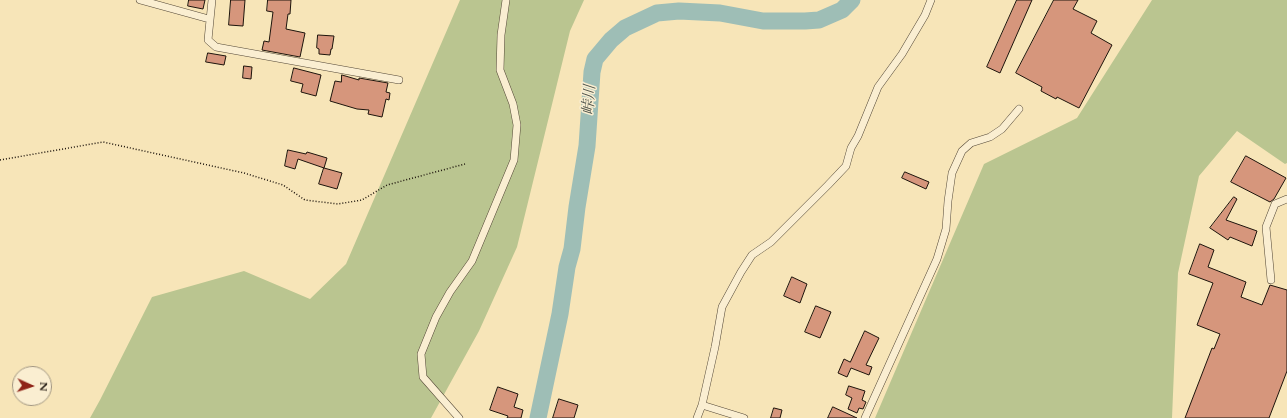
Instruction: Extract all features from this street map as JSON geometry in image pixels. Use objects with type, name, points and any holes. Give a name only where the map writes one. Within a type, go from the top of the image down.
[{"type":"street","points":[[140,0],[209,19]]},
{"type":"street","points":[[212,0],[208,40],[216,47],[399,80]]},
{"type":"street","points":[[459,418],[423,377],[421,354],[436,317],[450,292],[472,260],[514,160],[517,125],[513,104],[500,70],[501,35],[506,0]]},
{"type":"street","points":[[697,418],[702,405],[715,348],[722,307],[741,272],[752,255],[771,242],[846,166],[851,148],[858,136],[878,87],[902,54],[925,15],[931,0]]},
{"type":"street","points":[[865,418],[937,259],[946,229],[952,173],[962,151],[970,143],[990,137],[1002,129],[1019,109]]},
{"type":"street","points":[[1271,280],[1266,227],[1275,204],[1287,199]]},
{"type":"street","points":[[702,405],[744,418]]},
{"type":"path","points":[[0,160],[103,142],[244,173],[284,185],[305,200],[338,204],[362,200],[387,185],[465,164]]},
{"type":"green space","points":[[460,0],[584,0],[570,31],[517,247],[479,331],[431,418],[90,418],[152,297],[244,271],[310,299],[346,264]]},
{"type":"green space","points":[[1152,0],[1287,0],[1287,163],[1285,164],[1237,131],[1199,176],[1178,273],[1172,418],[875,418],[984,164],[1077,118]]},
{"type":"building","points":[[189,0],[205,0],[203,9],[188,6]]},
{"type":"building","points":[[231,0],[245,0],[243,26],[229,25]]},
{"type":"building","points":[[268,0],[291,0],[290,14],[288,14],[286,29],[305,33],[300,57],[262,50],[264,41],[269,42],[273,12],[267,11]]},
{"type":"building","points":[[1017,0],[1032,0],[1000,73],[987,67]]},
{"type":"building","points":[[1054,0],[1078,0],[1073,9],[1097,21],[1091,33],[1112,45],[1079,108],[1041,91],[1042,87],[1016,73]]},
{"type":"building","points":[[318,35],[334,36],[330,55],[319,54],[319,49],[317,48]]},
{"type":"building","points":[[208,53],[226,56],[224,65],[206,62]]},
{"type":"building","points":[[244,66],[252,67],[251,79],[243,78]]},
{"type":"building","points":[[294,68],[321,75],[316,96],[301,92],[303,84],[291,81]]},
{"type":"building","points":[[342,75],[359,80],[359,78],[388,83],[386,92],[390,93],[389,100],[386,99],[382,117],[368,114],[369,110],[357,109],[330,101],[335,81],[341,82]]},
{"type":"building","points":[[288,150],[306,154],[307,152],[327,158],[324,168],[298,159],[295,169],[285,166]]},
{"type":"building","points":[[1246,156],[1286,178],[1274,199],[1270,202],[1231,182]]},
{"type":"building","points":[[324,168],[342,173],[337,189],[319,184]]},
{"type":"building","points":[[905,172],[929,182],[926,189],[902,178]]},
{"type":"building","points":[[1234,197],[1237,199],[1226,220],[1257,231],[1252,246],[1230,237],[1228,240],[1210,228]]},
{"type":"building","points":[[1200,244],[1214,250],[1208,267],[1246,282],[1241,297],[1262,305],[1270,285],[1287,290],[1287,371],[1269,418],[1185,418],[1212,348],[1214,349],[1220,334],[1197,325],[1213,283],[1189,274]]},
{"type":"building","points":[[792,277],[807,284],[800,303],[784,296]]},
{"type":"building","points":[[816,306],[831,312],[820,338],[805,332]]},
{"type":"building","points":[[865,331],[879,338],[866,365],[872,367],[869,375],[851,368],[847,377],[838,373],[844,359],[850,362]]},
{"type":"building","points":[[849,386],[865,391],[862,400],[866,402],[863,409],[859,408],[857,413],[848,409],[852,398],[846,395]]},
{"type":"building","points":[[498,387],[518,394],[514,407],[523,410],[521,418],[507,418],[508,416],[490,410]]},
{"type":"building","points":[[559,399],[578,405],[574,418],[553,418]]},
{"type":"building","points":[[833,407],[857,418],[828,418]]},
{"type":"building","points":[[774,408],[782,410],[780,418],[771,418]]},
{"type":"waterway","name":"峠川","points":[[538,418],[560,314],[567,267],[572,249],[587,146],[592,72],[595,59],[611,40],[625,28],[657,13],[679,11],[720,13],[763,21],[805,21],[819,20],[842,10],[852,0]]}]
